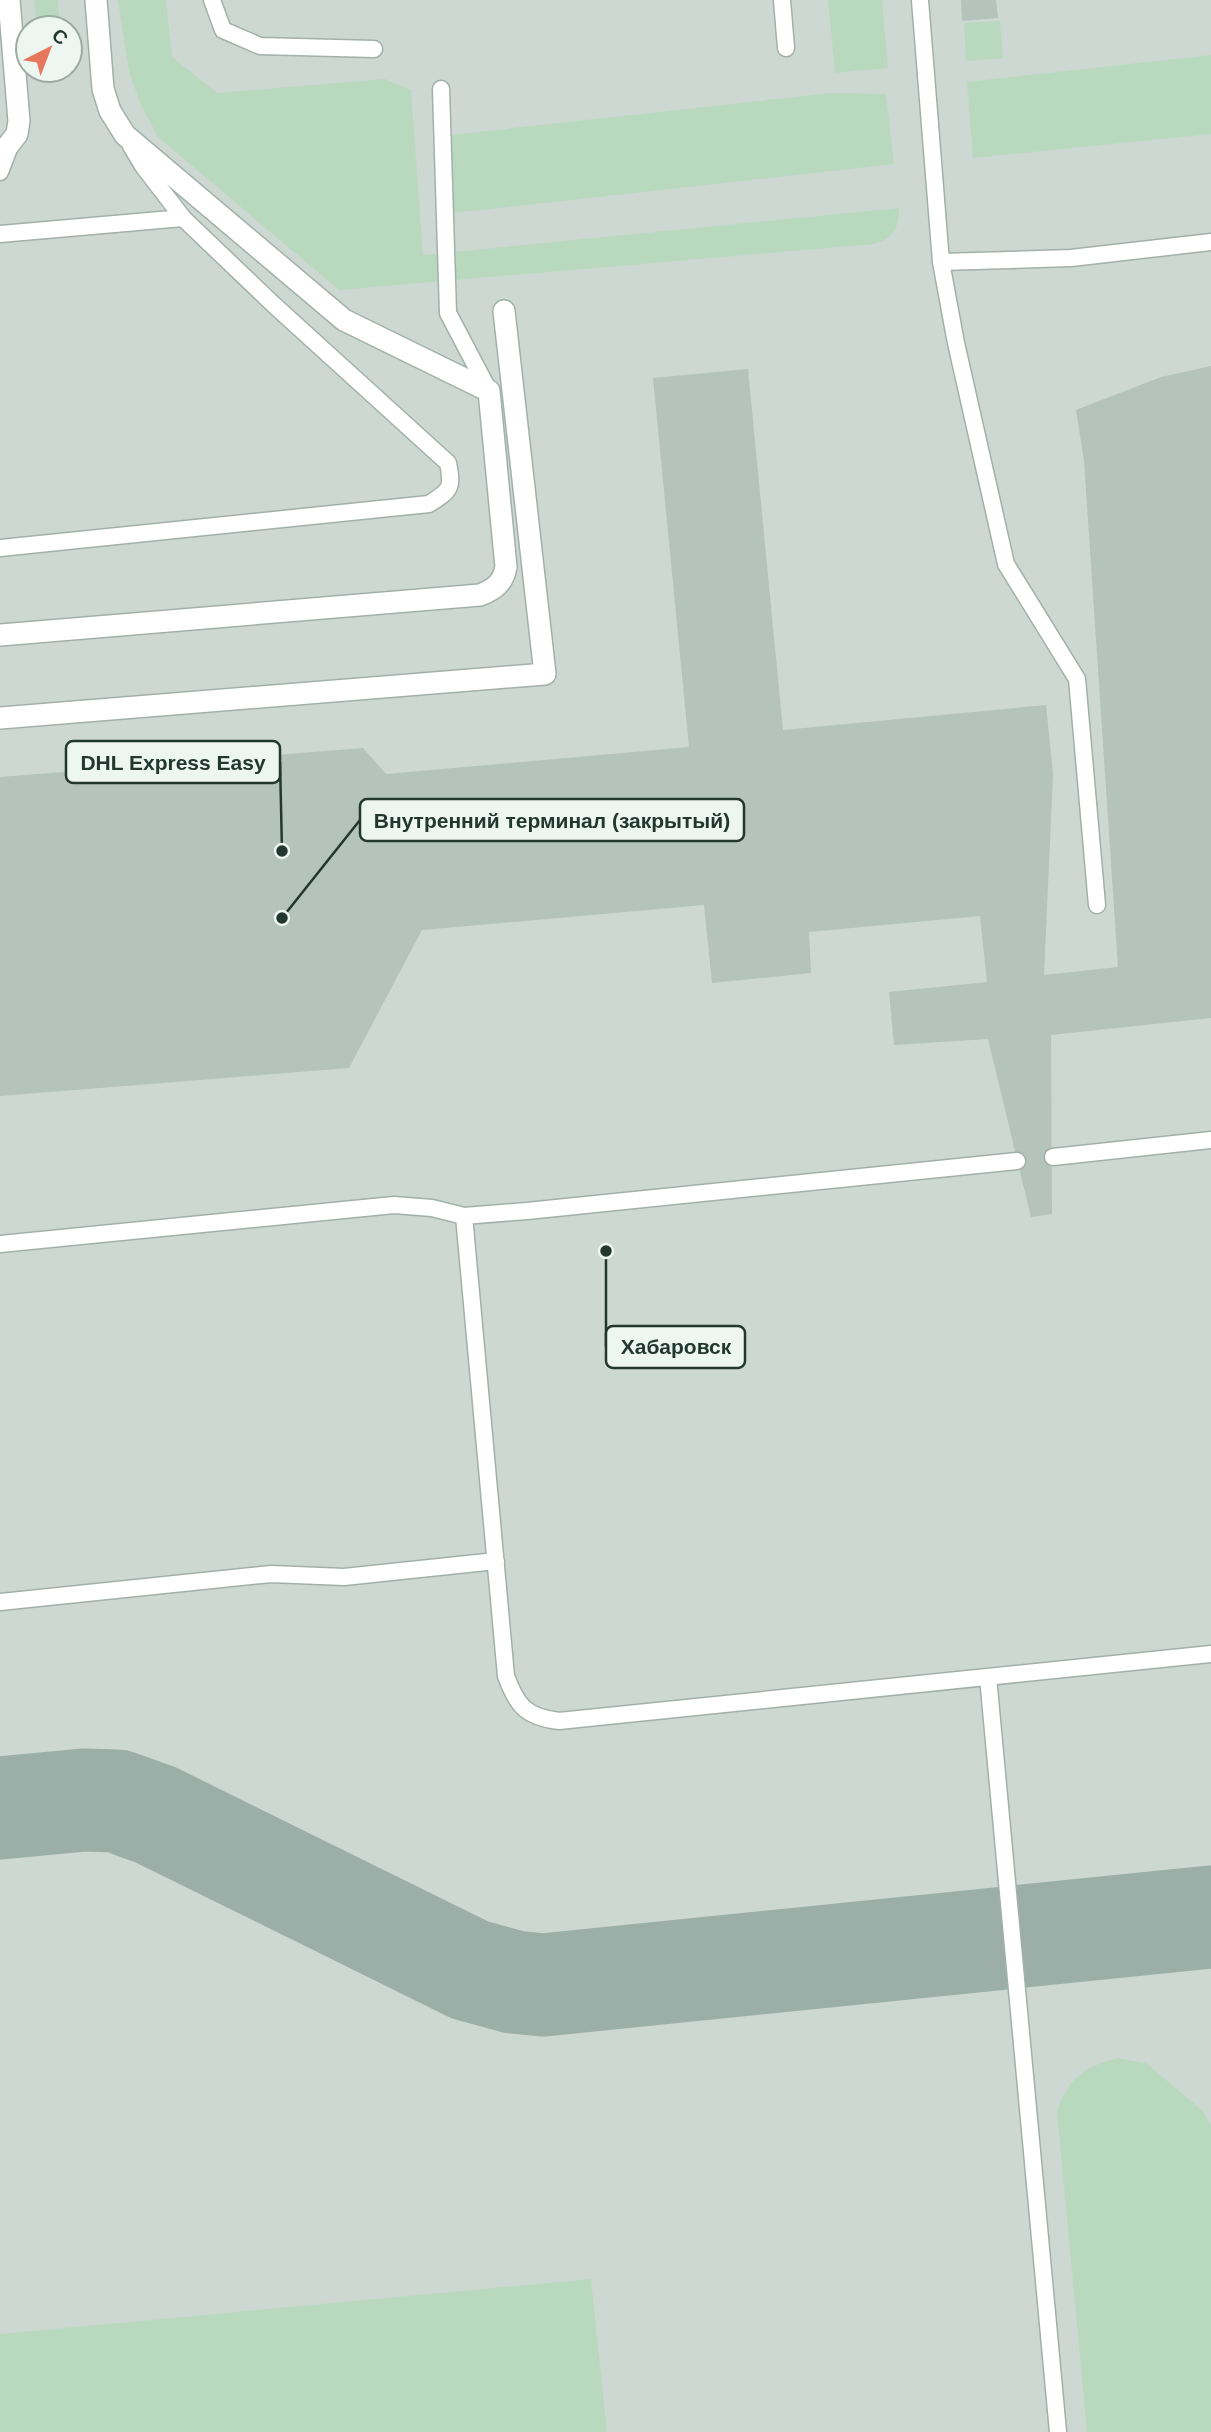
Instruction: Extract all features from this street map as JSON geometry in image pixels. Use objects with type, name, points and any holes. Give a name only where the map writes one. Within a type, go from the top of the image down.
[{"type":"street","points":[[6,148],[17,134],[19,121],[9,0]]},
{"type":"street","points":[[0,635],[480,595],[495,589],[504,577],[506,567],[489,391],[344,320],[125,135],[110,111],[103,89],[96,0]]},
{"type":"street","points":[[0,718],[545,674],[503,312]]},
{"type":"lane","points":[[212,0],[222,30],[260,46],[374,49]]},
{"type":"lane","points":[[782,0],[786,48]]},
{"type":"lane","points":[[920,0],[941,262],[956,343],[1006,564],[1077,679],[1097,905]]},
{"type":"lane","points":[[440,89],[448,313],[489,391]]},
{"type":"lane","points":[[0,548],[429,503],[447,492],[452,480],[448,463],[274,305],[183,218],[143,166],[125,135]]},
{"type":"lane","points":[[0,172],[6,148]]},
{"type":"lane","points":[[0,234],[183,218]]},
{"type":"lane","points":[[941,262],[1071,258],[1211,242]]},
{"type":"lane","points":[[1053,1157],[1211,1140]]},
{"type":"lane","points":[[0,1244],[394,1205],[432,1208],[464,1216],[1017,1161]]},
{"type":"lane","points":[[464,1216],[506,1676],[516,1701],[528,1712],[543,1719],[559,1721],[1211,1654]]},
{"type":"lane","points":[[0,1602],[271,1574],[344,1577],[496,1561]]},
{"type":"lane","points":[[988,1677],[1058,2432]]},
{"type":"shaded area","points":[[0,0],[1211,0],[1211,2432],[0,2432]]},
{"type":"green space","points":[[34,0],[58,0],[59,14],[36,14]]},
{"type":"green space","points":[[118,0],[166,0],[172,57],[217,93],[385,79],[411,90],[423,255],[899,208],[898,221],[891,235],[874,244],[339,290],[158,137],[141,105],[129,72]]},
{"type":"green space","points":[[828,0],[882,0],[888,68],[835,73]]},
{"type":"green space","points":[[1000,21],[1003,58],[966,61],[964,23]]},
{"type":"green space","points":[[1211,55],[1211,134],[973,158],[967,82]]},
{"type":"green space","points":[[831,93],[886,94],[894,164],[444,214],[441,136]]},
{"type":"green space","points":[[1117,2058],[1146,2063],[1203,2111],[1211,2125],[1211,2432],[1087,2432],[1057,2112],[1072,2082],[1095,2065]]},
{"type":"green space","points":[[591,2279],[607,2432],[0,2432],[0,2334]]},
{"type":"building","points":[[961,0],[996,0],[998,18],[962,21]]},
{"type":"building","points":[[1211,366],[1211,1018],[1051,1035],[1052,1214],[1031,1217],[988,1039],[894,1045],[889,992],[987,982],[980,916],[809,932],[811,973],[712,983],[704,905],[422,930],[349,1068],[0,1096],[0,777],[363,748],[386,774],[689,747],[653,378],[748,369],[783,730],[1046,705],[1053,774],[1044,975],[1118,967],[1084,461],[1076,410],[1161,377]]},
{"type":"taxiway","points":[[0,1808],[84,1800],[117,1801],[156,1815],[470,1970],[514,1982],[543,1985],[1211,1917]]},
{"type":"place","name":"DHL Express Easy","points":[[282,851]]},
{"type":"place","name":"Внутренний терминал (закрытый)","points":[[282,918]]},
{"type":"place","name":"Хабаровск","points":[[606,1251]]}]
